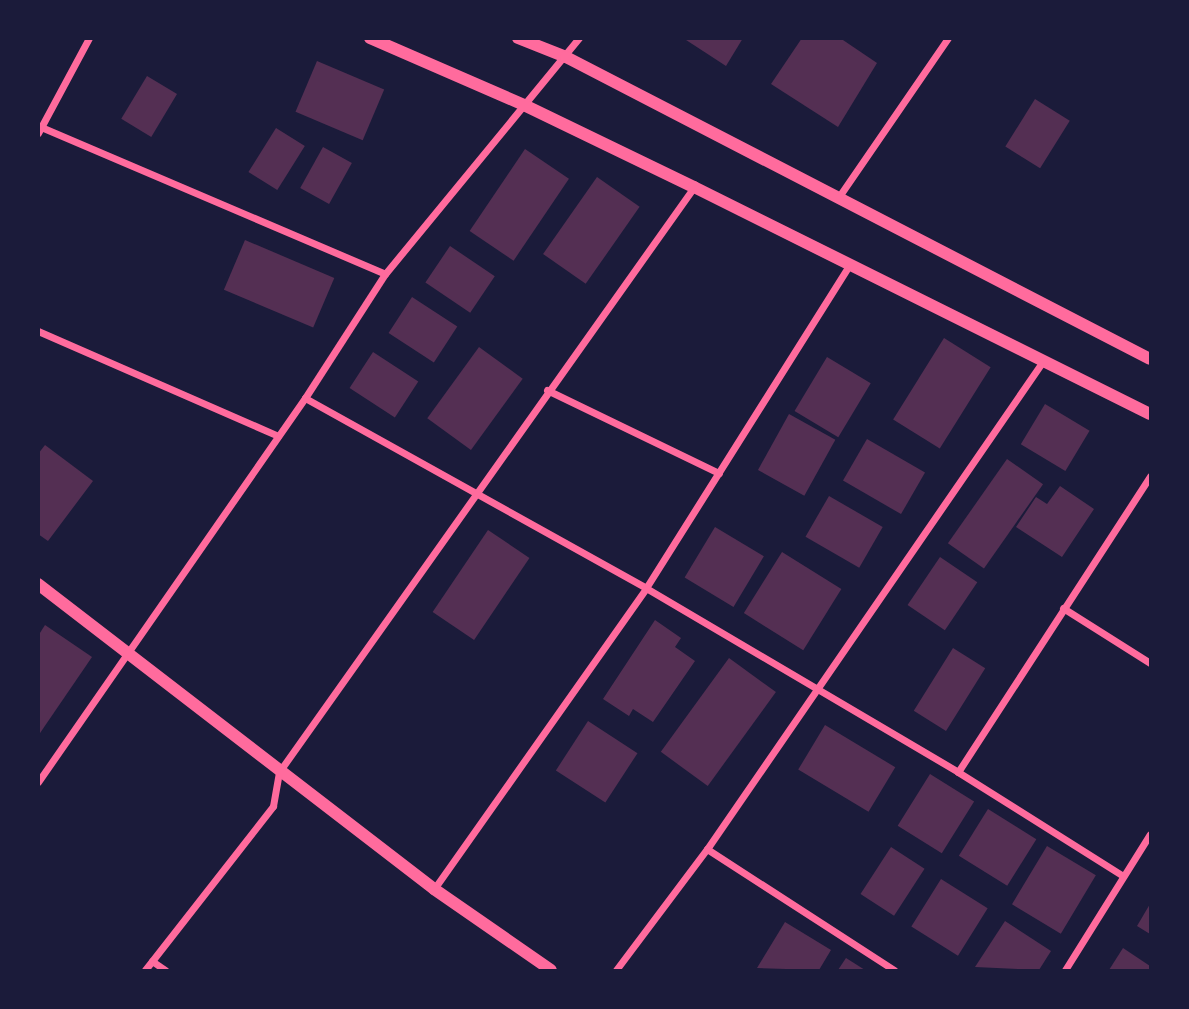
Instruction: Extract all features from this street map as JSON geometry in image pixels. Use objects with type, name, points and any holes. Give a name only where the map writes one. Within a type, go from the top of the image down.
[{"type":"street","points":[[89,38],[40,130],[385,274]]},
{"type":"street","points":[[370,38],[524,105],[1150,414]]},
{"type":"street","points":[[518,38],[566,57],[1150,359]]},
{"type":"street","points":[[38,782],[125,652],[305,398],[385,274],[579,38]]},
{"type":"street","points":[[838,198],[948,38]]},
{"type":"street","points":[[145,971],[272,806],[279,772],[474,492],[694,187]]},
{"type":"street","points":[[433,888],[646,588],[850,264]]},
{"type":"street","points":[[38,331],[278,436]]},
{"type":"street","points":[[616,971],[708,849],[814,690],[1044,360]]},
{"type":"street","points":[[547,390],[719,473]]},
{"type":"street","points":[[305,398],[646,588],[814,690],[958,772],[1123,876]]},
{"type":"street","points":[[958,772],[1150,476]]},
{"type":"street","points":[[38,584],[279,772],[433,888],[551,971]]},
{"type":"street","points":[[1063,608],[1150,663]]},
{"type":"street","points":[[1065,971],[1150,834]]},
{"type":"street","points":[[708,849],[894,971]]},
{"type":"street","points":[[152,961],[165,971]]},
{"type":"building","points":[[683,38],[743,38],[726,66]]},
{"type":"building","points":[[802,38],[840,38],[877,63],[838,127],[771,84]]},
{"type":"building","points":[[317,61],[384,90],[363,140],[296,112]]},
{"type":"building","points":[[147,76],[177,94],[151,137],[121,119]]},
{"type":"building","points":[[1035,99],[1070,121],[1040,168],[1005,146]]},
{"type":"building","points":[[276,128],[305,146],[277,190],[248,172]]},
{"type":"building","points":[[323,147],[352,163],[329,204],[300,188]]},
{"type":"building","points":[[525,149],[569,179],[514,261],[470,231]]},
{"type":"building","points":[[597,177],[640,207],[586,284],[543,254]]},
{"type":"building","points":[[245,240],[334,278],[313,328],[224,290]]},
{"type":"building","points":[[450,246],[495,276],[470,313],[425,282]]},
{"type":"building","points":[[412,297],[457,326],[434,362],[389,333]]},
{"type":"building","points":[[944,338],[991,367],[940,449],[893,419]]},
{"type":"building","points":[[479,347],[523,379],[471,450],[427,418]]},
{"type":"building","points":[[373,352],[418,381],[395,417],[350,388]]},
{"type":"building","points":[[827,357],[871,383],[838,437],[795,411]]},
{"type":"building","points":[[1045,404],[1090,431],[1065,471],[1021,444]]},
{"type":"building","points":[[789,414],[835,440],[804,496],[758,470]]},
{"type":"building","points":[[867,439],[925,472],[901,514],[843,481]]},
{"type":"building","points":[[45,445],[93,481],[48,541],[38,534],[38,454]]},
{"type":"building","points":[[1007,459],[1043,484],[984,569],[948,543]]},
{"type":"building","points":[[1060,486],[1094,509],[1062,557],[1016,527],[1036,497],[1047,504]]},
{"type":"building","points":[[829,496],[883,527],[859,568],[806,537]]},
{"type":"building","points":[[715,527],[764,556],[733,607],[685,578]]},
{"type":"building","points":[[488,530],[529,558],[474,640],[433,612]]},
{"type":"building","points":[[782,552],[841,589],[803,650],[744,613]]},
{"type":"building","points":[[940,557],[977,582],[945,630],[908,605]]},
{"type":"building","points":[[655,620],[681,638],[675,647],[695,661],[653,722],[633,709],[629,716],[603,699]]},
{"type":"building","points":[[45,625],[92,657],[38,736],[38,636]]},
{"type":"building","points":[[953,648],[985,668],[946,731],[914,711]]},
{"type":"building","points":[[729,658],[776,692],[708,786],[661,752]]},
{"type":"building","points":[[588,721],[637,753],[605,803],[556,770]]},
{"type":"building","points":[[825,725],[895,767],[869,812],[798,770]]},
{"type":"building","points":[[930,774],[974,802],[942,853],[898,826]]},
{"type":"building","points":[[988,809],[1036,839],[1007,886],[959,856]]},
{"type":"building","points":[[1047,846],[1096,875],[1061,934],[1012,904]]},
{"type":"building","points":[[891,847],[925,869],[894,916],[861,894]]},
{"type":"building","points":[[941,879],[988,908],[958,956],[911,926]]},
{"type":"building","points":[[1150,904],[1150,934],[1137,926]]},
{"type":"building","points":[[1005,921],[1051,951],[1039,970],[975,967]]},
{"type":"building","points":[[785,922],[831,950],[819,970],[757,968]]},
{"type":"building","points":[[1123,948],[1150,966],[1150,970],[1109,970]]},
{"type":"building","points":[[846,958],[865,970],[838,970]]}]
